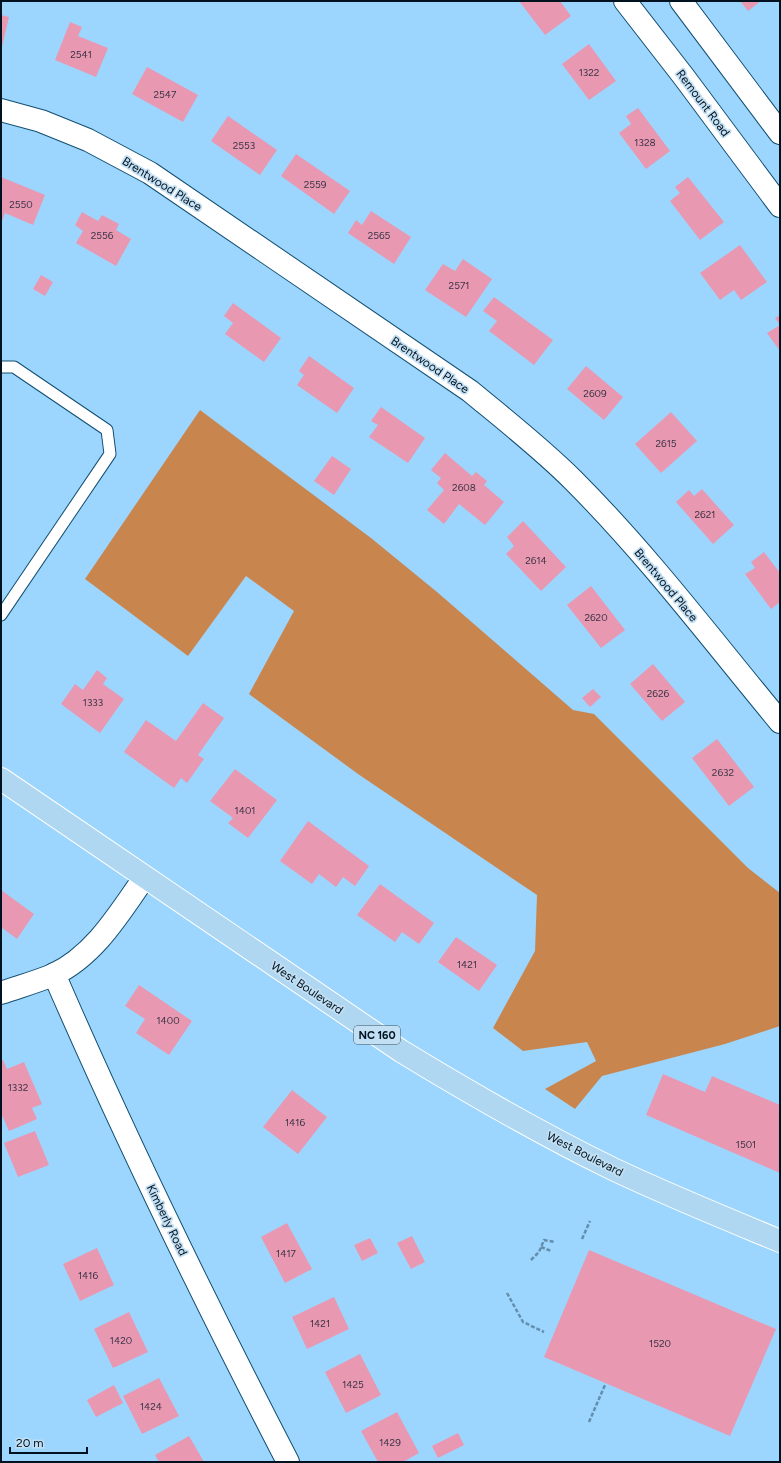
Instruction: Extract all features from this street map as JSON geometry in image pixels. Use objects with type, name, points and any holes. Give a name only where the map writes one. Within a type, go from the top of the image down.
[{"type":"main road","name":"West Boulevard","points":[[1,779],[144,878],[401,1051],[458,1086],[613,1169],[672,1196],[780,1241]]},
{"type":"street","name":"Remount Road","points":[[624,1],[684,77],[780,206]]},
{"type":"street","points":[[681,1],[780,133]]},
{"type":"street","name":"Brentwood Place","points":[[1,110],[41,121],[88,140],[150,174],[470,391],[505,419],[572,480],[622,532],[780,722]]},
{"type":"street","points":[[1,993],[54,974],[81,956],[103,935],[144,878]]},
{"type":"street","name":"Kimberly Road","points":[[54,974],[91,1061],[138,1160],[288,1462]]},
{"type":"lane","points":[[1,367],[14,367],[107,430],[110,454],[1,616]]},
{"type":"path","points":[[582,1239],[590,1221]]},
{"type":"path","points":[[531,1260],[541,1247],[544,1240],[555,1242]]},
{"type":"path","points":[[541,1247],[551,1251]]},
{"type":"path","points":[[507,1293],[523,1322],[544,1332]]},
{"type":"path","points":[[589,1422],[605,1385]]},
{"type":"shaded area","points":[[200,410],[371,538],[437,592],[573,710],[594,714],[748,868],[780,893],[780,1026],[725,1044],[602,1076],[575,1109],[545,1089],[596,1061],[587,1042],[523,1051],[493,1028],[535,951],[537,895],[358,774],[249,694],[294,611],[246,576],[188,656],[85,579]]},
{"type":"building","points":[[519,1],[560,1],[571,16],[545,35]]},
{"type":"building","points":[[740,1],[761,1],[748,11]]},
{"type":"building","points":[[1,15],[9,17],[2,47],[1,47]]},
{"type":"building","points":[[70,22],[82,27],[78,36],[108,48],[96,77],[55,60]]},
{"type":"building","points":[[589,44],[616,81],[589,100],[562,64]]},
{"type":"building","points":[[147,67],[198,95],[183,122],[132,94]]},
{"type":"building","points":[[638,108],[670,151],[646,169],[619,133],[631,124],[626,116]]},
{"type":"building","points":[[228,116],[277,150],[260,175],[211,141]]},
{"type":"building","points":[[296,154],[350,191],[334,214],[281,176]]},
{"type":"building","points":[[1,177],[45,195],[33,225],[5,213],[1,224]]},
{"type":"building","points":[[688,177],[724,222],[700,240],[670,201],[680,193],[675,187]]},
{"type":"building","points":[[371,211],[411,237],[394,264],[348,233],[356,220],[362,225]]},
{"type":"building","points":[[82,212],[98,221],[102,215],[119,224],[116,230],[131,239],[116,266],[76,243],[83,231],[75,225]]},
{"type":"building","points":[[740,245],[767,282],[741,300],[734,290],[720,300],[700,273]]},
{"type":"building","points":[[463,259],[492,279],[466,317],[425,290],[443,264],[455,271]]},
{"type":"building","points":[[41,275],[53,282],[45,296],[33,289]]},
{"type":"building","points":[[494,297],[553,340],[534,365],[489,331],[497,321],[483,311]]},
{"type":"building","points":[[233,303],[281,338],[264,362],[225,334],[233,323],[224,316]]},
{"type":"building","points":[[780,315],[780,325],[775,318]]},
{"type":"building","points":[[780,325],[780,351],[767,333]]},
{"type":"building","points":[[309,356],[354,388],[337,413],[297,385],[304,375],[299,371]]},
{"type":"building","points":[[586,366],[623,397],[604,420],[567,389]]},
{"type":"building","points":[[381,407],[425,438],[408,463],[369,437],[378,425],[371,421]]},
{"type":"building","points":[[671,412],[697,441],[661,473],[635,444]]},
{"type":"building","points":[[445,453],[472,476],[476,472],[487,481],[484,485],[504,502],[485,525],[459,504],[444,524],[427,510],[444,490],[437,483],[441,478],[431,470]]},
{"type":"building","points":[[332,456],[351,469],[334,495],[314,481]]},
{"type":"building","points":[[702,489],[734,525],[713,544],[676,502],[689,490],[694,496]]},
{"type":"building","points":[[523,521],[566,567],[541,591],[506,554],[514,546],[507,537]]},
{"type":"building","points":[[764,552],[780,573],[780,602],[771,609],[745,574],[755,568],[751,562]]},
{"type":"building","points":[[591,586],[625,630],[601,648],[567,605]]},
{"type":"building","points":[[653,664],[685,702],[662,721],[630,684]]},
{"type":"building","points":[[97,670],[107,678],[103,684],[124,699],[100,733],[61,704],[75,684],[83,690]]},
{"type":"building","points":[[593,689],[601,697],[590,707],[582,698]]},
{"type":"building","points":[[203,703],[224,718],[198,755],[204,759],[187,783],[181,778],[174,788],[124,752],[146,720],[176,741]]},
{"type":"building","points":[[717,739],[754,787],[729,806],[692,758]]},
{"type":"building","points":[[235,769],[277,800],[248,838],[228,823],[233,818],[210,801]]},
{"type":"building","points":[[308,821],[369,866],[355,886],[343,877],[336,887],[319,874],[312,884],[280,861]]},
{"type":"building","points":[[380,884],[434,923],[419,944],[402,932],[395,942],[357,915]]},
{"type":"building","points":[[1,890],[34,914],[17,939],[1,927]]},
{"type":"building","points":[[456,937],[497,965],[479,991],[438,962]]},
{"type":"building","points":[[139,985],[192,1021],[169,1055],[136,1033],[145,1019],[125,1006]]},
{"type":"building","points":[[3,1060],[7,1069],[24,1062],[42,1104],[32,1108],[37,1119],[9,1131],[1,1113],[1,1061]]},
{"type":"building","points":[[663,1074],[705,1092],[712,1076],[780,1105],[780,1173],[646,1115]]},
{"type":"building","points":[[292,1090],[327,1117],[298,1154],[263,1127]]},
{"type":"building","points":[[35,1131],[49,1165],[18,1177],[4,1143]]},
{"type":"building","points":[[287,1223],[312,1269],[285,1283],[261,1237]]},
{"type":"building","points":[[412,1236],[425,1262],[411,1269],[397,1243]]},
{"type":"building","points":[[370,1238],[378,1253],[362,1261],[354,1245]]},
{"type":"building","points":[[97,1248],[114,1285],[80,1301],[63,1264]]},
{"type":"building","points":[[589,1250],[776,1329],[730,1436],[544,1357]]},
{"type":"building","points":[[334,1297],[349,1329],[307,1349],[292,1317]]},
{"type":"building","points":[[129,1312],[148,1352],[113,1368],[94,1329]]},
{"type":"building","points":[[360,1354],[381,1395],[346,1413],[325,1372]]},
{"type":"building","points":[[159,1378],[179,1416],[142,1434],[123,1396]]},
{"type":"building","points":[[114,1385],[123,1403],[96,1417],[87,1400]]},
{"type":"building","points":[[397,1412],[419,1453],[403,1462],[378,1462],[361,1431]]},
{"type":"building","points":[[458,1433],[464,1445],[438,1458],[432,1446]]},
{"type":"building","points":[[189,1436],[204,1462],[159,1462],[155,1455]]}]
